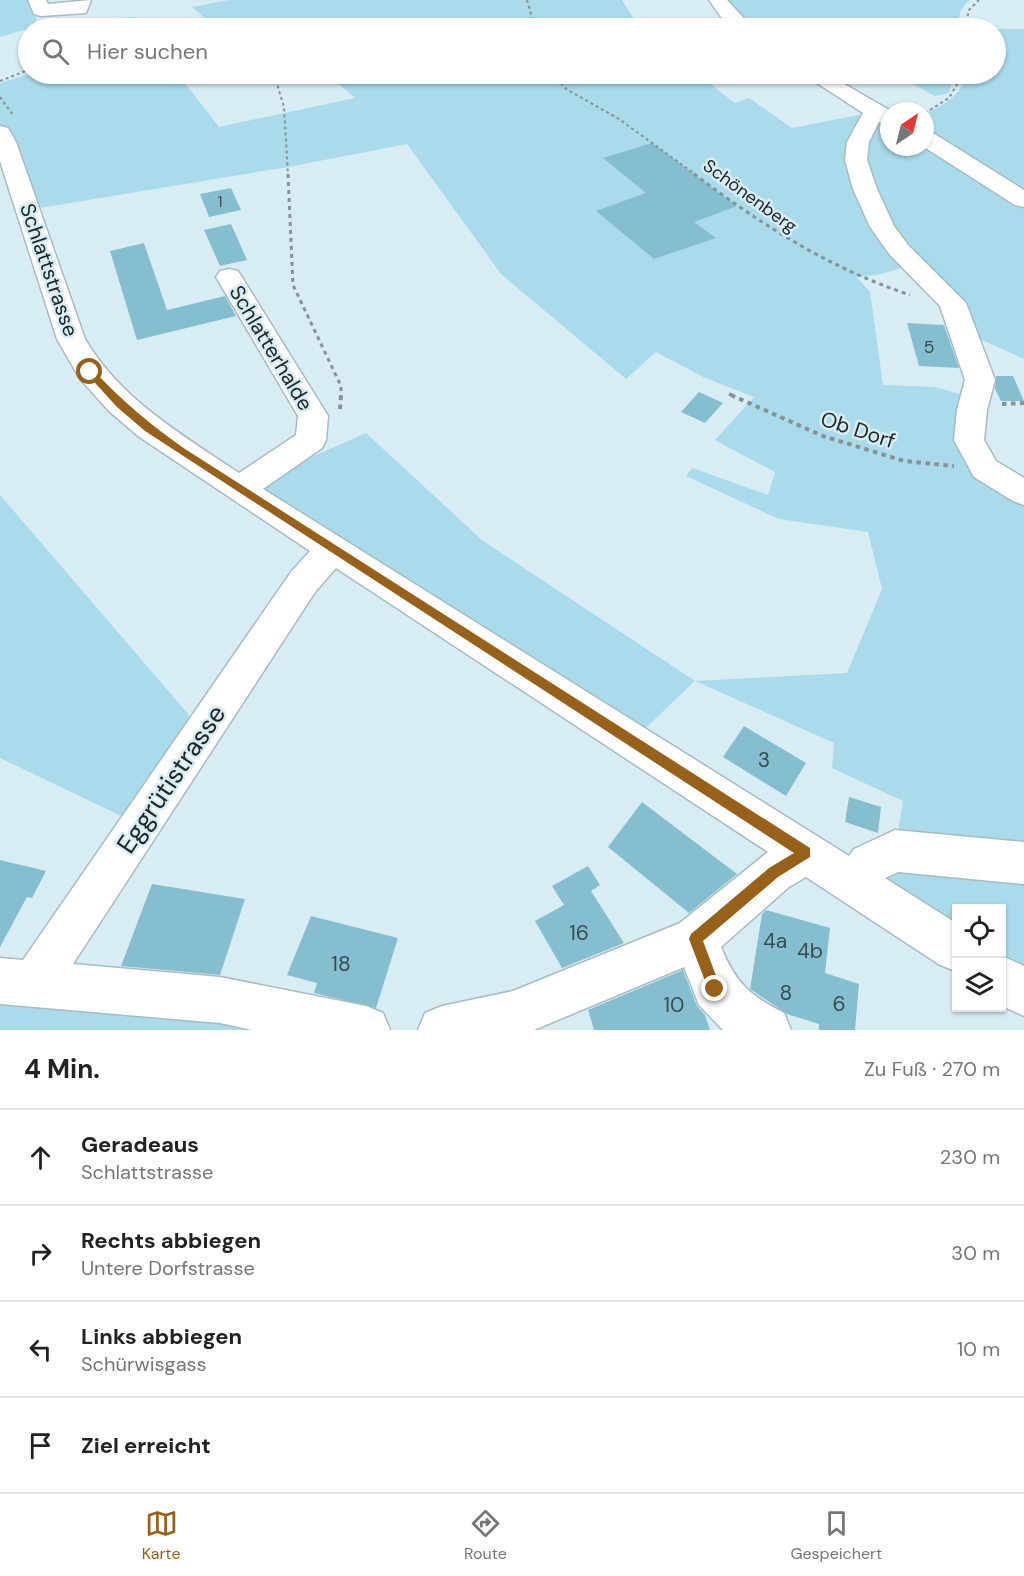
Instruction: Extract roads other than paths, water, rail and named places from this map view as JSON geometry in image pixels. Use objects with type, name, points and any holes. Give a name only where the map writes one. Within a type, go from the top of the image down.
[{"type":"street","points":[[37,0],[41,10],[55,11],[80,9],[82,0]]},
{"type":"street","points":[[718,0],[731,18]]},
{"type":"street","points":[[830,84],[880,114]]},
{"type":"street","points":[[880,116],[858,142],[856,160],[865,189],[882,227],[899,249],[952,303],[980,380],[972,410],[969,440],[985,470],[1024,493]]},
{"type":"street","name":"Schlattstrasse","points":[[7,125],[5,141],[71,339],[90,372],[120,404],[148,428],[239,489],[952,946]]},
{"type":"street","points":[[934,144],[1024,200]]},
{"type":"street","name":"Schlatterhalde","points":[[229,277],[313,416],[310,440],[239,489]]},
{"type":"street","name":"Eggrütistrasse","points":[[17,983],[303,582],[332,549]]},
{"type":"street","points":[[854,883],[869,864],[895,851],[1024,863]]},
{"type":"street","points":[[442,1030],[513,1015],[696,939],[774,872],[806,853]]},
{"type":"street","points":[[696,939],[715,989],[744,1018],[767,1030]]},
{"type":"street","points":[[1006,981],[1024,993]]},
{"type":"street","points":[[17,983],[220,1000],[366,1030]]}]
